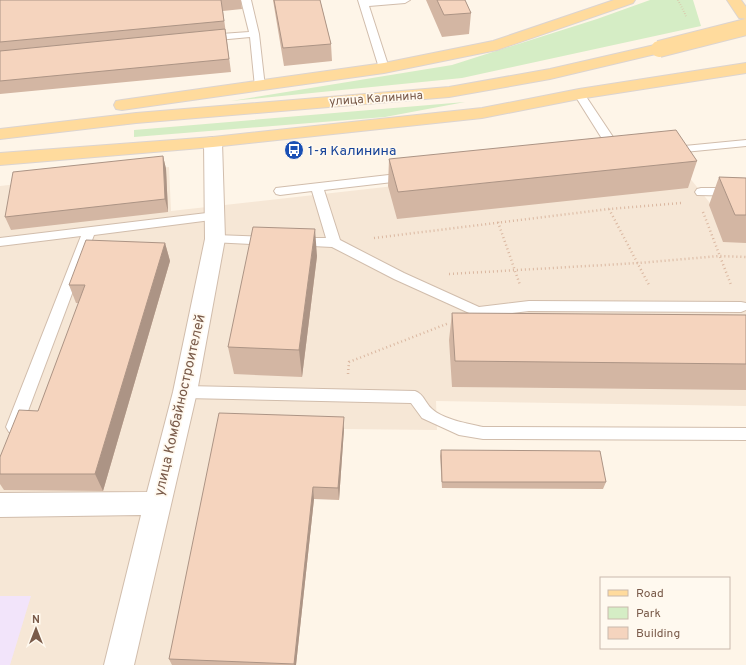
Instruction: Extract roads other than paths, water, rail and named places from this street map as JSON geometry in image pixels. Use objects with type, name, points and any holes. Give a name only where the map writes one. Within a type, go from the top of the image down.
[{"type":"main road","name":"улица Калинина","points":[[0,121],[260,87],[384,68],[497,45],[628,0]]},
{"type":"main road","points":[[734,0],[745,21]]},
{"type":"main road","name":"улица Калинина","points":[[0,134],[136,118],[449,92],[550,74],[659,49],[745,21]]},
{"type":"main road","name":"улица Калинина","points":[[0,159],[213,142],[482,113],[579,94],[746,68]]},
{"type":"street","name":"улица Комбайностроителей","points":[[119,665],[185,392],[215,239],[213,142]]},
{"type":"street","points":[[0,505],[157,503]]},
{"type":"lane","points":[[246,0],[254,34],[260,87]]},
{"type":"lane","points":[[384,68],[364,2],[406,0]]},
{"type":"lane","points":[[198,39],[254,34]]},
{"type":"lane","points":[[579,94],[607,137],[603,155],[587,157]]},
{"type":"lane","points":[[674,150],[746,143]]},
{"type":"lane","points":[[280,192],[417,176]]},
{"type":"lane","points":[[317,187],[334,243]]},
{"type":"lane","points":[[700,197],[746,192]]},
{"type":"lane","points":[[0,242],[215,216]]},
{"type":"lane","points":[[8,442],[89,232]]},
{"type":"lane","points":[[215,239],[334,243],[399,276],[478,312],[529,306],[741,307]]},
{"type":"lane","points":[[185,392],[415,397],[428,414],[458,429],[483,433],[746,434]]},
{"type":"place","name":"1-я Калинина","points":[[294,150]]}]
